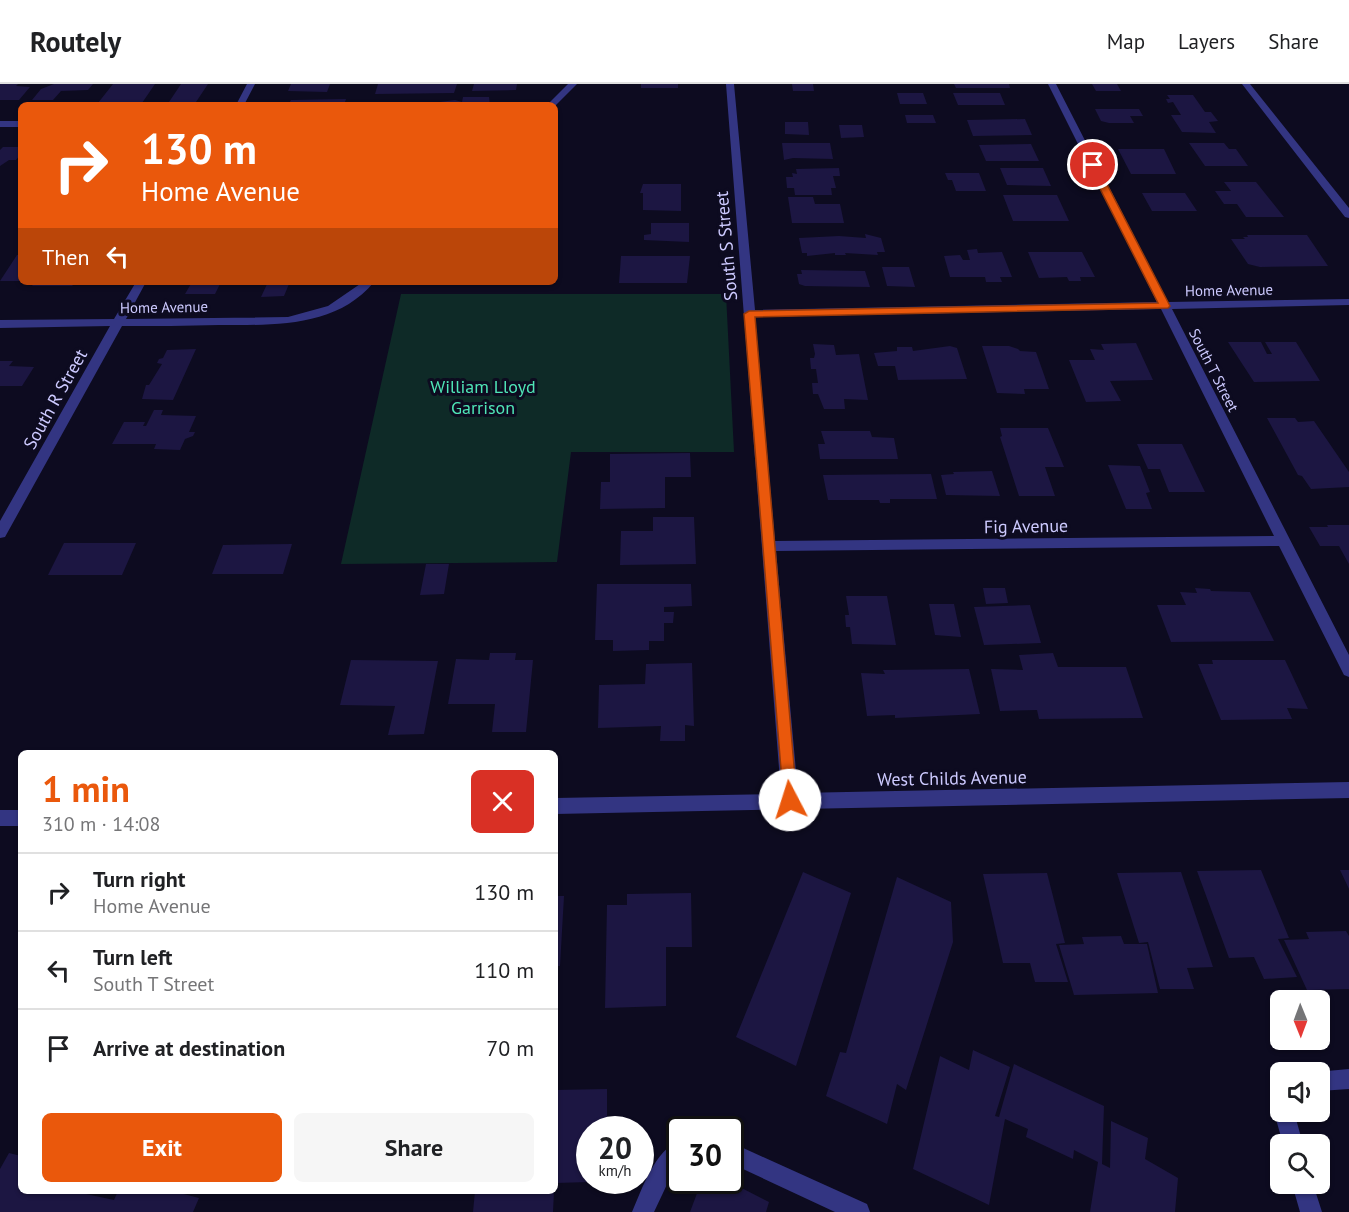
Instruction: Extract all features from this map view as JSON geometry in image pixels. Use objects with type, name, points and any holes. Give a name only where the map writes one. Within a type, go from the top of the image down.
[{"type":"street","points":[[242,102],[251,84]]},
{"type":"street","points":[[554,102],[573,84]]},
{"type":"street","name":"South S Street","points":[[730,84],[790,800]]},
{"type":"street","name":"South T Street","points":[[1052,84],[1349,670]]},
{"type":"street","points":[[1246,84],[1349,215]]},
{"type":"street","points":[[0,124],[18,123]]},
{"type":"street","name":"South R Street","points":[[0,533],[139,285]]},
{"type":"street","name":"Home Avenue","points":[[0,324],[288,321],[327,313],[354,297],[366,285]]},
{"type":"street","name":"Home Avenue","points":[[749,314],[1349,302]]},
{"type":"street","name":"Fig Avenue","points":[[768,546],[1284,541]]},
{"type":"street","name":"West Childs Avenue","points":[[558,806],[1349,789]]},
{"type":"street","points":[[0,818],[18,818]]},
{"type":"street","points":[[1330,1081],[1349,1080]]},
{"type":"street","points":[[744,1159],[859,1212]]},
{"type":"street","points":[[643,1212],[666,1167]]},
{"type":"street","points":[[1306,1194],[1311,1212]]},
{"type":"green space","name":"William Lloyd Garrison","points":[[401,294],[726,294],[734,452],[571,452],[557,562],[341,564]]},
{"type":"building","points":[[0,84],[30,87],[19,100],[0,100]]},
{"type":"building","points":[[54,84],[93,84],[88,90],[61,91],[53,100],[32,100],[41,89]]},
{"type":"building","points":[[113,84],[155,84],[143,102],[99,102]]},
{"type":"building","points":[[181,84],[208,84],[196,102],[169,102]]},
{"type":"building","points":[[291,84],[330,84],[327,92],[288,91]]},
{"type":"building","points":[[378,84],[457,84],[454,93],[375,94]]},
{"type":"building","points":[[474,84],[517,84],[516,90],[472,91]]},
{"type":"building","points":[[641,84],[678,84],[678,88],[641,88]]},
{"type":"building","points":[[792,84],[813,84],[814,91],[793,91]]},
{"type":"building","points":[[954,84],[1009,84],[1010,88],[956,88]]},
{"type":"building","points":[[1092,84],[1117,84],[1121,91],[1096,91]]},
{"type":"building","points":[[897,93],[923,93],[927,104],[900,104]]},
{"type":"building","points":[[953,93],[1000,93],[1005,105],[958,105]]},
{"type":"building","points":[[1167,95],[1193,95],[1205,112],[1211,112],[1218,121],[1209,122],[1216,133],[1182,132],[1171,115],[1181,115],[1173,102],[1168,103],[1166,99],[1170,99]]},
{"type":"building","points":[[463,97],[489,97],[490,102],[462,102]]},
{"type":"building","points":[[346,99],[345,102],[290,102],[291,100]]},
{"type":"building","points":[[1095,109],[1139,109],[1143,116],[1130,116],[1134,123],[1109,123],[1101,121]]},
{"type":"building","points":[[905,115],[933,115],[936,123],[907,123]]},
{"type":"building","points":[[1025,119],[1032,135],[973,136],[967,120]]},
{"type":"building","points":[[785,122],[808,122],[809,135],[785,134]]},
{"type":"building","points":[[839,125],[862,125],[864,137],[841,138]]},
{"type":"building","points":[[782,143],[830,143],[833,159],[793,158],[784,160]]},
{"type":"building","points":[[1189,143],[1224,143],[1229,149],[1236,149],[1248,166],[1205,166]]},
{"type":"building","points":[[1031,144],[1039,161],[986,161],[979,145]]},
{"type":"building","points":[[3,147],[18,147],[18,158],[0,166],[0,150]]},
{"type":"building","points":[[1118,149],[1164,149],[1176,174],[1131,174]]},
{"type":"building","points":[[839,168],[840,176],[833,176],[836,188],[831,188],[832,195],[795,195],[794,188],[787,188],[786,177],[793,177],[792,173],[797,174],[796,169]]},
{"type":"building","points":[[1000,168],[1043,168],[1051,186],[1007,185]]},
{"type":"building","points":[[945,173],[979,173],[986,191],[956,191],[952,180],[948,180]]},
{"type":"building","points":[[1224,182],[1256,182],[1284,217],[1246,217],[1237,204],[1224,204],[1215,191],[1231,191]]},
{"type":"building","points":[[643,184],[681,184],[681,211],[643,210],[643,193],[640,193]]},
{"type":"building","points":[[1142,193],[1185,193],[1197,211],[1152,211]]},
{"type":"building","points":[[1003,195],[1057,195],[1069,221],[1013,221]]},
{"type":"building","points":[[788,197],[813,197],[815,204],[840,204],[844,223],[792,223]]},
{"type":"building","points":[[651,223],[689,223],[689,242],[644,240],[644,235],[651,234]]},
{"type":"building","points":[[865,234],[881,238],[885,252],[877,252],[878,255],[845,253],[846,255],[835,255],[835,253],[807,256],[807,253],[802,253],[799,238],[839,236],[866,238]]},
{"type":"building","points":[[1247,235],[1307,235],[1328,266],[1260,267],[1248,264],[1231,239],[1245,239],[1243,237],[1248,237]]},
{"type":"building","points":[[977,249],[978,253],[1002,252],[1012,277],[1000,277],[1002,282],[986,282],[985,277],[950,277],[944,256],[960,255],[963,260],[970,260],[967,250]]},
{"type":"building","points":[[1028,252],[1082,252],[1095,277],[1080,277],[1081,281],[1069,281],[1067,277],[1039,278]]},
{"type":"building","points":[[17,255],[18,255],[18,281],[0,281]]},
{"type":"building","points":[[621,256],[690,256],[687,283],[619,283]]},
{"type":"building","points":[[882,267],[909,267],[915,287],[887,286]]},
{"type":"building","points":[[801,270],[865,271],[870,287],[805,286],[799,284],[797,274],[802,274]]},
{"type":"building","points":[[33,285],[73,285],[72,286]]},
{"type":"building","points":[[190,285],[220,285],[215,294],[185,294]]},
{"type":"building","points":[[267,285],[289,285],[284,296],[261,297]]},
{"type":"building","points":[[1228,342],[1261,342],[1267,354],[1272,354],[1265,342],[1296,342],[1320,381],[1254,382]]},
{"type":"building","points":[[1136,343],[1153,380],[1110,381],[1121,401],[1086,402],[1069,360],[1095,360],[1090,349],[1104,350],[1101,344]]},
{"type":"building","points":[[813,344],[834,345],[836,355],[859,354],[868,400],[844,399],[845,409],[824,409],[818,394],[813,394],[812,383],[818,383],[816,369],[811,369],[810,358],[814,358],[815,354]]},
{"type":"building","points":[[950,346],[957,348],[967,379],[898,380],[895,366],[878,366],[874,353],[897,351],[897,347],[912,347],[913,351]]},
{"type":"building","points":[[982,346],[1009,346],[1020,351],[1036,352],[1049,389],[1024,389],[1025,394],[997,393]]},
{"type":"building","points":[[196,349],[173,400],[142,399],[146,385],[149,385],[162,364],[157,363],[159,359],[163,358],[167,350]]},
{"type":"building","points":[[0,361],[13,361],[9,366],[34,367],[22,386],[0,386]]},
{"type":"building","points":[[154,410],[163,410],[161,415],[196,416],[189,432],[195,432],[193,436],[185,439],[180,450],[154,449],[156,444],[112,444],[124,422],[145,422],[143,426],[146,426]]},
{"type":"building","points":[[1267,418],[1295,418],[1298,422],[1314,421],[1349,472],[1349,487],[1311,489],[1302,476],[1298,475]]},
{"type":"building","points":[[1000,428],[1048,428],[1064,467],[1045,467],[1055,496],[1019,496],[1000,437],[1002,436]]},
{"type":"building","points":[[821,431],[870,431],[872,437],[894,438],[898,459],[820,459],[818,444],[825,444]]},
{"type":"building","points":[[1137,444],[1182,444],[1205,492],[1169,492],[1160,469],[1148,469]]},
{"type":"building","points":[[690,453],[691,477],[665,477],[665,508],[600,509],[601,482],[610,482],[610,454]]},
{"type":"building","points":[[1108,465],[1140,466],[1150,492],[1146,493],[1152,509],[1126,509]]},
{"type":"building","points":[[992,471],[1000,496],[946,495],[941,475],[954,474],[953,472]]},
{"type":"building","points":[[931,474],[937,499],[890,499],[890,503],[880,503],[879,500],[828,500],[823,475]]},
{"type":"building","points":[[653,517],[694,517],[696,564],[620,565],[621,531],[653,531]]},
{"type":"building","points":[[1327,525],[1349,525],[1349,564],[1339,546],[1320,546],[1309,527],[1328,527]]},
{"type":"building","points":[[64,543],[136,543],[122,575],[48,575]]},
{"type":"building","points":[[292,544],[283,574],[212,574],[223,545]]},
{"type":"building","points":[[426,564],[449,564],[444,594],[420,595]]},
{"type":"building","points":[[597,584],[691,584],[692,606],[664,607],[664,612],[674,612],[673,623],[664,623],[664,641],[649,641],[649,650],[613,651],[613,640],[595,640]]},
{"type":"building","points":[[983,588],[1005,588],[1008,603],[986,604]]},
{"type":"building","points":[[1195,588],[1211,591],[1250,592],[1274,641],[1171,642],[1157,605],[1186,605],[1180,592],[1197,593]]},
{"type":"building","points":[[846,596],[887,596],[896,645],[852,644],[850,627],[846,627],[845,615],[849,615]]},
{"type":"building","points":[[929,604],[954,604],[961,637],[935,635]]},
{"type":"building","points":[[1030,605],[1041,643],[984,645],[974,607]]},
{"type":"building","points":[[490,653],[516,653],[515,660],[533,660],[526,732],[492,732],[495,704],[448,704],[456,659],[489,660]]},
{"type":"building","points":[[1053,653],[1058,667],[1126,667],[1143,718],[1039,719],[1037,710],[1000,711],[991,669],[1023,670],[1019,655]]},
{"type":"building","points":[[351,660],[438,661],[424,734],[388,735],[395,706],[340,705]]},
{"type":"building","points":[[1212,660],[1285,660],[1308,709],[1287,708],[1292,719],[1221,720],[1198,664],[1213,664]]},
{"type":"building","points":[[692,663],[694,726],[685,725],[685,741],[660,741],[661,726],[598,728],[599,685],[645,684],[646,664]]},
{"type":"building","points":[[969,669],[980,714],[895,718],[895,715],[867,716],[861,673],[885,674],[883,670]]},
{"type":"building","points":[[1261,870],[1289,938],[1278,939],[1297,977],[1264,979],[1254,957],[1229,958],[1197,871]]},
{"type":"building","points":[[1340,870],[1349,870],[1349,889]]},
{"type":"building","points":[[803,872],[851,893],[796,1066],[736,1037]]},
{"type":"building","points":[[1181,872],[1213,967],[1187,968],[1194,989],[1160,989],[1148,942],[1139,943],[1117,873]]},
{"type":"building","points":[[1047,873],[1065,943],[1056,944],[1068,982],[1035,982],[1030,963],[1003,963],[983,874]]},
{"type":"building","points":[[897,877],[951,902],[953,942],[906,1090],[897,1084],[887,1124],[826,1096],[840,1052],[846,1053]]},
{"type":"building","points":[[691,893],[692,947],[666,947],[666,1006],[605,1008],[607,905],[627,905],[627,894]]},
{"type":"building","points":[[558,896],[564,896],[560,966],[558,966]]},
{"type":"building","points":[[1346,931],[1349,936],[1349,989],[1307,990],[1284,940],[1309,939],[1306,932]]},
{"type":"building","points":[[1121,936],[1124,944],[1147,944],[1158,993],[1074,995],[1059,945],[1084,944],[1082,937]]},
{"type":"building","points":[[973,1050],[1010,1067],[995,1116],[999,1117],[1014,1064],[1104,1106],[1102,1164],[1110,1168],[1111,1121],[1148,1138],[1145,1159],[1178,1178],[1175,1212],[1090,1212],[1098,1162],[1074,1150],[1073,1159],[1026,1137],[1028,1129],[1005,1119],[989,1205],[913,1169],[940,1056],[969,1070]]},
{"type":"building","points":[[607,1089],[607,1116],[576,1116],[576,1182],[558,1183],[558,1090]]},
{"type":"building","points":[[9,1153],[18,1155],[18,1194],[86,1194],[114,1200],[117,1194],[184,1194],[199,1198],[193,1212],[0,1212],[0,1169]]},
{"type":"building","points":[[744,1189],[769,1202],[766,1212],[690,1212],[697,1194],[744,1194]]},
{"type":"building","points":[[475,1194],[554,1194],[553,1212],[473,1212]]},
{"type":"route","points":[[790,800],[749,314],[1165,306],[1093,165]]}]
